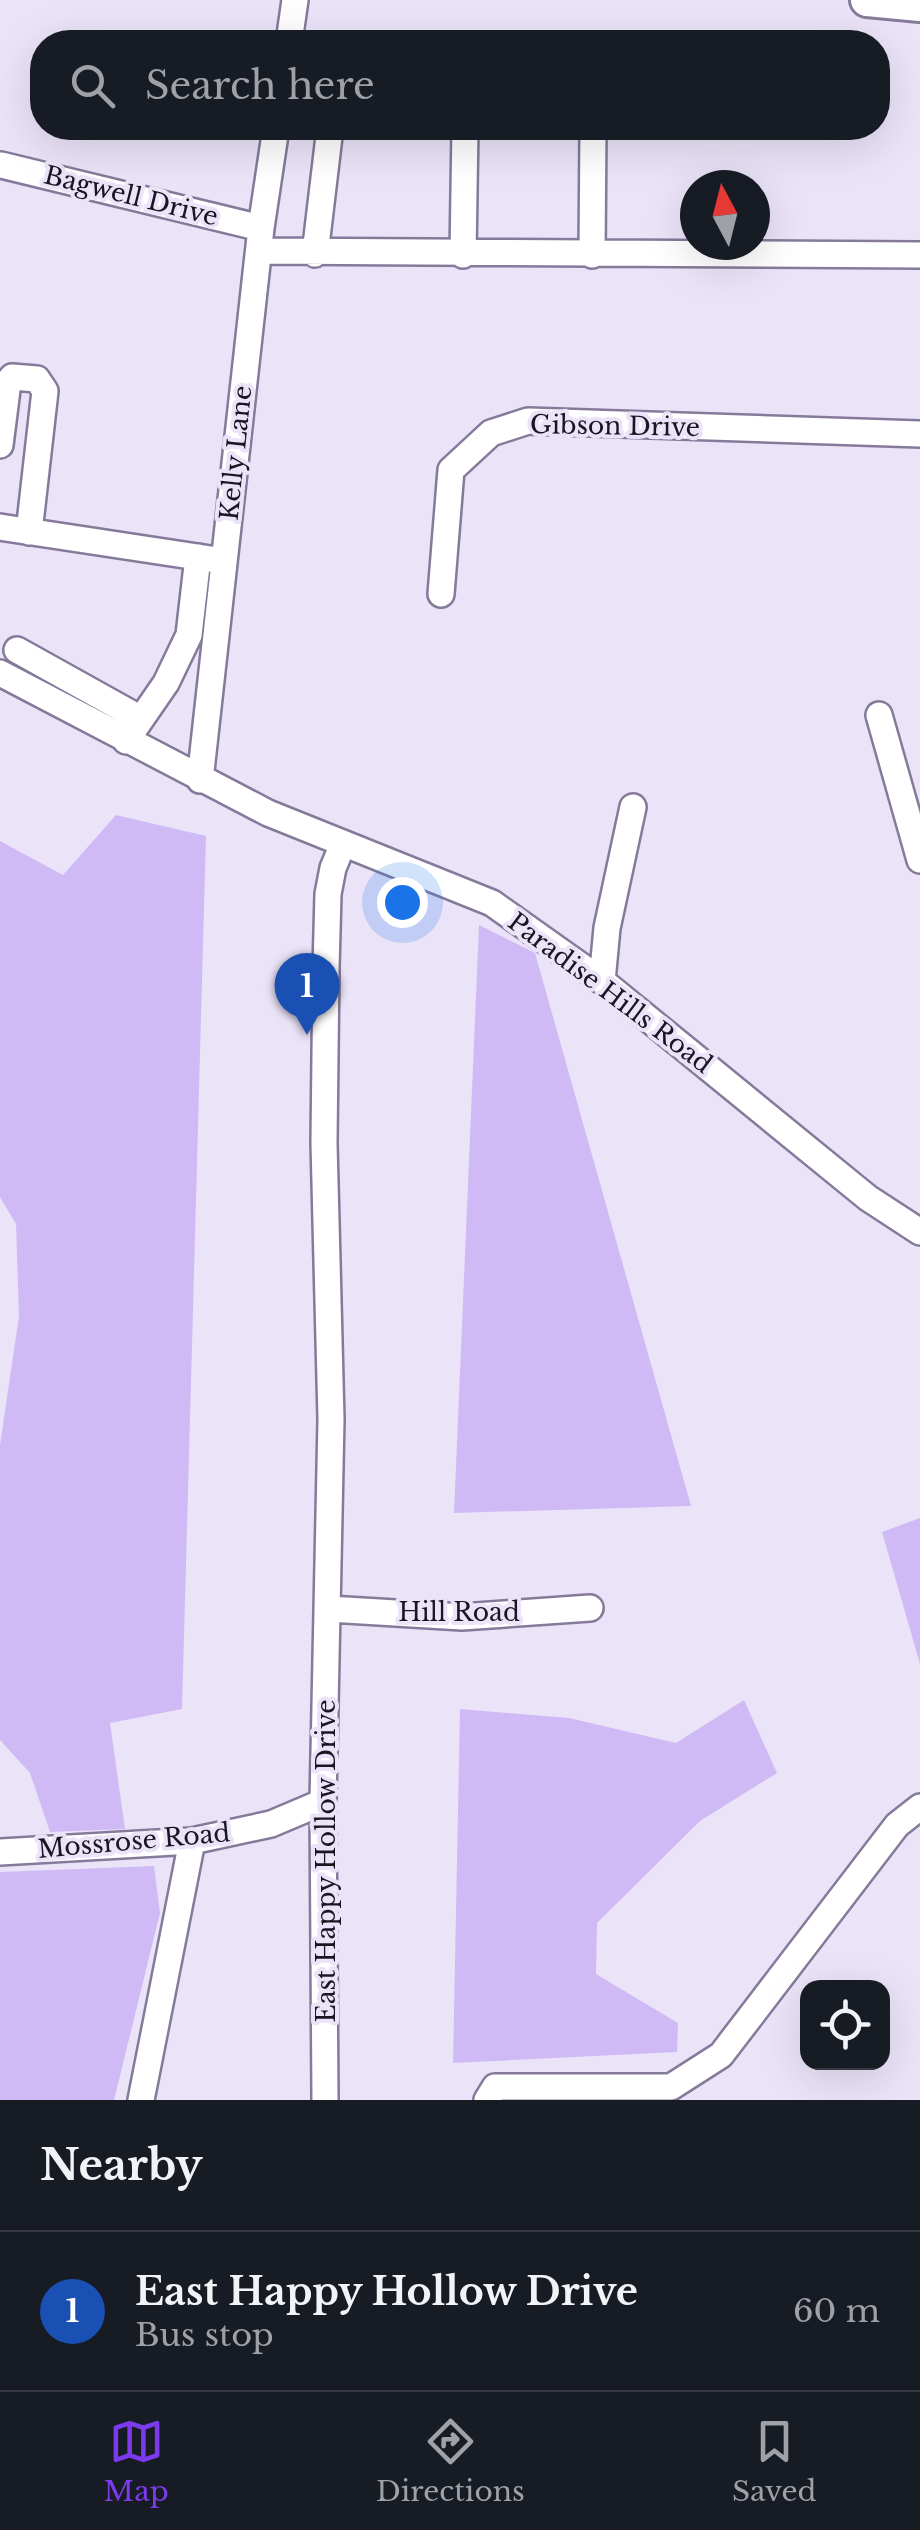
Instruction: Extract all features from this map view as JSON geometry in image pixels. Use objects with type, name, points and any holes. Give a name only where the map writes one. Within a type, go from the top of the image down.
[{"type":"main road","points":[[867,0],[920,5]]},
{"type":"street","points":[[291,30],[295,0]]},
{"type":"street","name":"Kelly Lane","points":[[200,780],[274,140]]},
{"type":"street","points":[[315,254],[329,140]]},
{"type":"street","points":[[463,255],[465,140]]},
{"type":"street","points":[[592,255],[593,140]]},
{"type":"street","name":"Bagwell Drive","points":[[1,164],[315,254],[920,255]]},
{"type":"street","points":[[0,444],[8,382],[12,377],[37,379],[46,391],[29,532]]},
{"type":"street","name":"Gibson Drive","points":[[441,594],[451,470],[491,433],[528,421],[920,434]]},
{"type":"street","points":[[0,528],[224,561]]},
{"type":"street","points":[[126,740],[166,684],[189,635],[198,557]]},
{"type":"street","points":[[3,675],[8,644],[77,700],[142,719]]},
{"type":"street","name":"Paradise Hills Road","points":[[3,675],[77,700],[126,740],[200,780],[343,844],[492,903],[602,980],[868,1198],[920,1232]]},
{"type":"street","points":[[879,715],[920,860]]},
{"type":"street","points":[[602,980],[607,928],[632,807]]},
{"type":"street","name":"East Happy Hollow Drive","points":[[326,2100],[324,1802],[331,1419],[324,1143],[326,968],[328,894],[343,844]]},
{"type":"street","name":"Hill Road","points":[[329,1608],[462,1617],[590,1608]]},
{"type":"street","name":"Mossrose Road","points":[[0,1852],[192,1841],[270,1824],[324,1802]]},
{"type":"street","points":[[488,2100],[495,2087],[671,2088],[721,2056],[897,1825],[920,1807]]},
{"type":"street","points":[[141,2100],[192,1841]]},
{"type":"shaded area","points":[[116,815],[206,836],[182,1709],[110,1723],[125,1829],[50,1832],[30,1773],[0,1740],[0,1445],[19,1316],[16,1224],[0,1197],[0,841],[63,875]]},
{"type":"shaded area","points":[[479,925],[535,953],[691,1506],[454,1513]]},
{"type":"shaded area","points":[[920,1518],[920,1664],[882,1532]]},
{"type":"shaded area","points":[[744,1700],[777,1773],[700,1821],[597,1923],[596,1974],[678,2023],[677,2052],[453,2063],[460,1709],[569,1718],[676,1743]]},
{"type":"shaded area","points":[[154,1866],[160,1913],[114,2100],[0,2100],[0,1872]]},
{"type":"place","name":"East Happy Hollow Drive","points":[[307,1035]]}]
